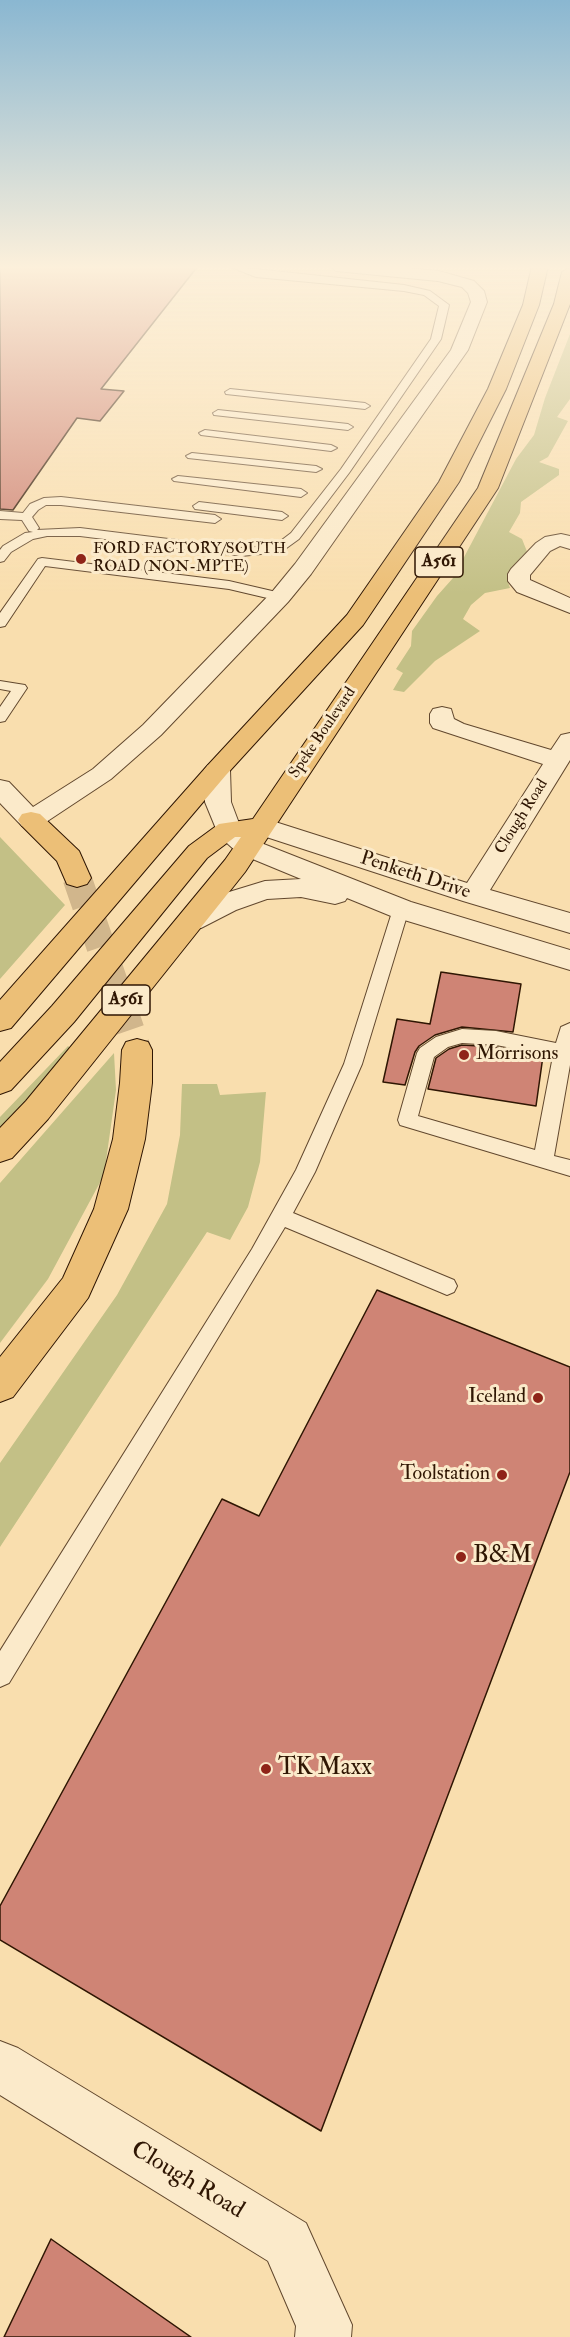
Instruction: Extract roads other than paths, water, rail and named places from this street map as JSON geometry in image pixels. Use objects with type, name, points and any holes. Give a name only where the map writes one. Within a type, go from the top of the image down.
[{"type":"highway","name":"A561","points":[[0,1020],[218,770],[355,620],[449,482],[503,375]]},
{"type":"highway","name":"Speke Boulevard","points":[[0,1149],[37,1110],[235,866],[245,834],[488,488],[533,375]]},
{"type":"highway","points":[[31,820],[69,857],[77,878]]},
{"type":"highway","name":"A561","points":[[0,1082],[63,1014],[198,852],[245,834]]},
{"type":"highway","points":[[0,1385],[76,1287],[111,1209],[129,1139],[136,1083],[136,1050]]},
{"type":"street","points":[[0,788],[31,820],[102,774],[126,753],[280,597],[303,569],[442,375]]},
{"type":"street","points":[[570,543],[561,540],[552,541],[543,547],[519,574],[519,581],[525,587],[570,606]]},
{"type":"street","points":[[442,714],[442,723],[455,729],[564,750]]},
{"type":"street","name":"Clough Road","points":[[473,894],[564,750]]},
{"type":"street","points":[[218,770],[218,802],[245,834]]},
{"type":"street","name":"Penketh Drive","points":[[245,834],[473,894],[570,923]]},
{"type":"street","name":"Penketh Drive","points":[[245,834],[401,909]]},
{"type":"street","name":"Penketh Drive","points":[[190,921],[226,903],[265,890],[301,888],[401,909],[570,960]]},
{"type":"street","name":"Clough Road","points":[[0,2066],[287,2242],[324,2325],[323,2337]]},
{"type":"lane","points":[[0,558],[7,549],[28,536],[48,532],[80,532],[241,552],[277,549],[295,536],[345,471],[411,375]]},
{"type":"lane","points":[[230,392],[365,406]]},
{"type":"lane","points":[[218,413],[348,427]]},
{"type":"lane","points":[[205,433],[331,448]]},
{"type":"lane","points":[[192,456],[316,469]]},
{"type":"lane","points":[[178,479],[301,493]]},
{"type":"lane","points":[[26,517],[34,507],[44,501],[61,501],[215,519]]},
{"type":"lane","points":[[164,502],[282,516]]},
{"type":"lane","points":[[0,514],[26,517]]},
{"type":"lane","points":[[26,517],[37,534]]},
{"type":"lane","points":[[0,623],[42,562],[229,585],[280,597]]},
{"type":"lane","points":[[0,685],[20,688],[0,718]]},
{"type":"lane","points":[[0,1674],[259,1255],[304,1172],[353,1064],[401,909]]},
{"type":"lane","points":[[543,1160],[567,1032],[570,1029]]},
{"type":"lane","points":[[564,1051],[496,1038],[462,1036],[442,1042],[426,1053],[407,1120],[543,1160],[568,1162]]},
{"type":"lane","points":[[280,1216],[447,1286]]},
{"type":"tunnel","points":[[77,878],[137,1050]]},
{"type":"place","name":"FORD FACTORY/SOUTH ROAD (NON-MPTE)","points":[[81,559]]},
{"type":"place","name":"Morrisons","points":[[464,1055]]},
{"type":"place","name":"Iceland","points":[[538,1398]]},
{"type":"place","name":"Toolstation","points":[[502,1475]]},
{"type":"place","name":"B&M","points":[[461,1557]]},
{"type":"place","name":"TK Maxx","points":[[266,1769]]}]
